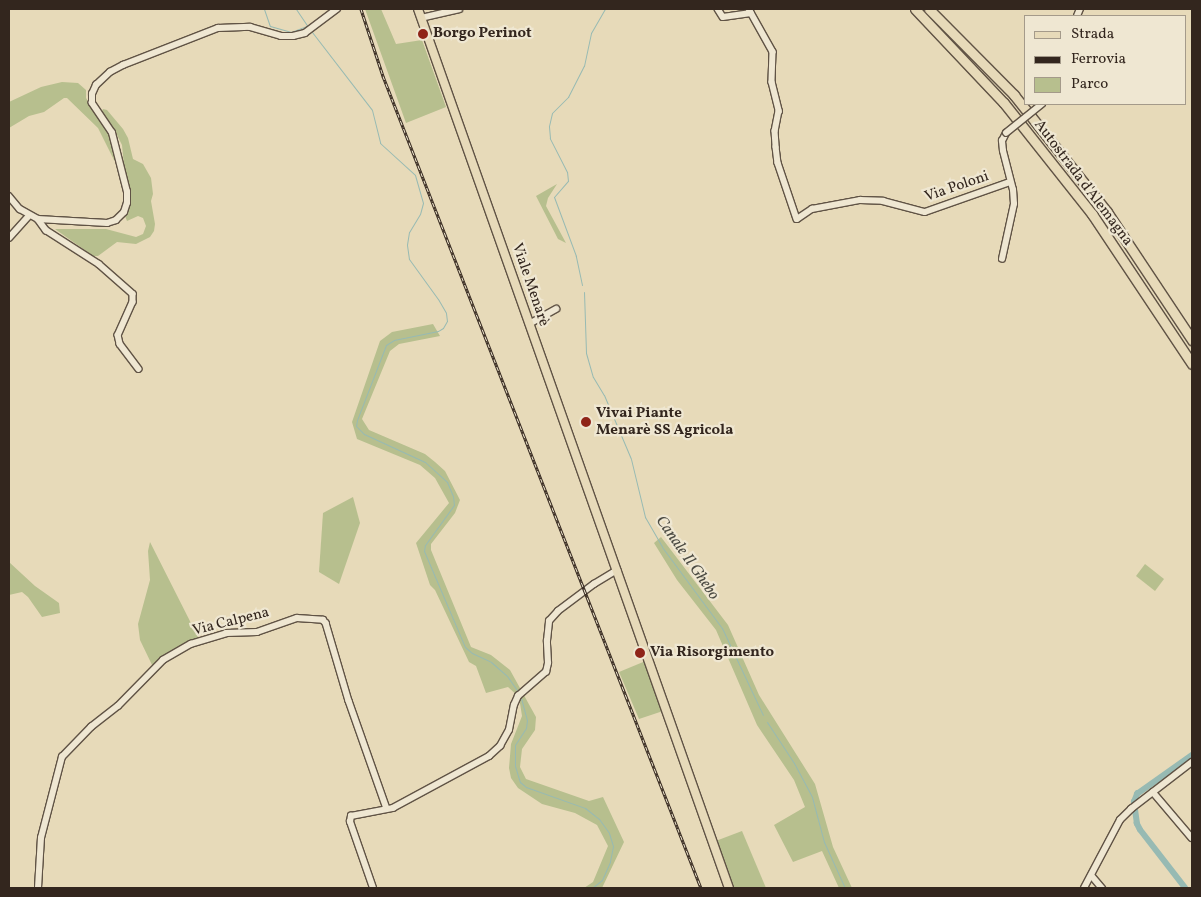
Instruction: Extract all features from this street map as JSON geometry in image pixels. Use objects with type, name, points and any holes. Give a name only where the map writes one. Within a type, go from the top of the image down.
[{"type":"highway","name":"Autostrada d'Alemagna","points":[[915,9],[1004,103],[1092,214],[1192,364]]},
{"type":"highway","name":"Autostrada d'Alemagna","points":[[929,9],[1014,95],[1107,212],[1192,340]]},
{"type":"main road","name":"Viale Menarè","points":[[418,9],[617,570]]},
{"type":"main road","points":[[617,570],[729,888]]},
{"type":"street","points":[[9,196],[29,216],[38,219],[107,223],[116,220],[124,212],[128,198],[116,145],[110,129],[91,98],[96,85],[110,72],[218,28],[250,26],[287,37],[298,35],[311,28],[337,9]]},
{"type":"street","points":[[421,18],[459,9]]},
{"type":"street","points":[[718,9],[723,17],[750,11]]},
{"type":"street","name":"Via Poloni","points":[[750,11],[773,52],[772,82],[779,111],[775,131],[778,163],[797,219],[812,209],[860,200],[883,201],[925,212],[1010,182]]},
{"type":"street","name":"Via Poloni","points":[[1002,259],[1014,204],[1002,144],[1006,134],[1041,105]]},
{"type":"street","points":[[9,238],[29,216]]},
{"type":"street","points":[[38,219],[46,230],[98,264],[133,294],[133,302],[118,335],[120,344],[139,369]]},
{"type":"street","points":[[530,324],[556,309]]},
{"type":"street","points":[[373,888],[350,819],[354,814],[387,809],[469,766],[500,746],[509,730],[514,705],[520,694],[546,672],[549,621],[558,611],[594,584],[617,570]]},
{"type":"street","name":"Via Calpena","points":[[38,888],[41,838],[62,757],[91,727],[118,706],[163,660],[191,644],[226,633],[257,632],[297,618],[323,620],[326,623],[349,701],[387,809]]},
{"type":"street","points":[[1084,888],[1092,876],[1112,833],[1131,808],[1192,762]]},
{"type":"street","points":[[1153,792],[1192,838]]},
{"type":"street","points":[[1187,831],[1192,826]]},
{"type":"street","points":[[1092,876],[1102,888]]},
{"type":"green space","points":[[365,9],[381,9],[396,44],[422,40],[446,107],[406,123]]},
{"type":"green space","points":[[62,82],[78,83],[86,90],[86,98],[110,136],[117,161],[114,160],[98,128],[67,98],[64,98],[44,112],[29,116],[9,128],[9,102],[41,87]]},
{"type":"green space","points":[[103,109],[107,110],[123,129],[128,138],[133,159],[143,164],[151,178],[153,194],[151,201],[155,224],[154,231],[150,237],[136,244],[117,242],[98,256],[93,256],[55,229],[106,229],[136,237],[143,234],[146,226],[143,218],[138,216],[127,221],[125,216],[128,206],[122,145],[113,127],[101,113]]},
{"type":"green space","points":[[557,184],[548,198],[546,206],[566,243],[558,239],[536,196]]},
{"type":"green space","points":[[433,324],[440,336],[399,344],[390,351],[362,419],[369,430],[425,454],[435,462],[445,471],[460,500],[455,513],[431,544],[431,550],[471,647],[491,655],[510,670],[536,717],[535,730],[522,749],[520,767],[526,779],[589,801],[603,797],[624,842],[602,888],[584,888],[593,882],[608,846],[597,825],[575,813],[542,804],[518,788],[511,778],[509,768],[511,744],[522,716],[519,697],[508,687],[486,693],[476,666],[469,662],[435,590],[430,585],[416,543],[449,503],[435,478],[420,465],[357,439],[352,422],[380,341],[392,332]]},
{"type":"green space","points":[[353,497],[360,523],[339,584],[319,572],[323,513]]},
{"type":"green space","points":[[661,537],[728,625],[759,695],[815,784],[833,847],[852,888],[839,888],[822,851],[793,862],[774,825],[805,807],[794,780],[757,725],[716,630],[677,580],[654,543]]},
{"type":"green space","points":[[150,542],[200,641],[153,667],[140,640],[138,624],[150,580],[148,551]]},
{"type":"green space","points":[[9,562],[35,586],[59,603],[60,613],[42,617],[28,597],[22,592],[9,595]]},
{"type":"green space","points":[[1145,564],[1164,579],[1155,591],[1136,576]]},
{"type":"green space","points":[[648,660],[666,710],[639,719],[619,672]]},
{"type":"green space","points":[[742,831],[766,888],[729,888],[713,842]]},
{"type":"waterway","points":[[264,9],[270,26],[291,32],[307,26]]},
{"type":"waterway","points":[[296,9],[308,27]]},
{"type":"waterway","name":"Canale Il Ghebo","points":[[582,285],[576,256],[554,197],[568,181],[567,172],[550,138],[549,126],[552,113],[568,97],[584,66],[591,33],[605,9]]},
{"type":"waterway","points":[[312,32],[372,110],[380,143],[415,175],[423,203],[420,214],[409,232],[407,245],[409,259],[438,299],[446,313],[447,321],[443,328],[438,331],[394,340],[386,345],[356,426],[364,434],[425,462],[447,482],[453,496],[454,505],[425,545],[424,551],[465,647],[472,653],[491,662],[507,676],[518,692]]},
{"type":"waterway","name":"Canale Il Ghebo","points":[[584,292],[586,353],[593,377],[604,395],[631,459],[645,517],[662,547],[722,628],[763,715]]},
{"type":"waterway","points":[[521,698],[527,720],[526,728],[515,745],[515,766],[520,782],[526,787],[585,808],[599,819],[609,833],[613,846],[610,862],[602,880],[592,888]]},
{"type":"waterway","name":"Canale Il Ghebo","points":[[767,722],[794,763],[812,797],[824,842],[845,888]]},
{"type":"waterway","points":[[1185,888],[1140,830],[1137,824],[1134,802],[1137,794],[1192,755]]},
{"type":"railway","points":[[361,9],[383,76],[701,888]]},
{"type":"place","name":"Borgo Perinot","points":[[423,34]]},
{"type":"place","name":"Vivai Piante Menarè SS Agricola","points":[[586,422]]},
{"type":"place","name":"Via Risorgimento","points":[[640,653]]}]
